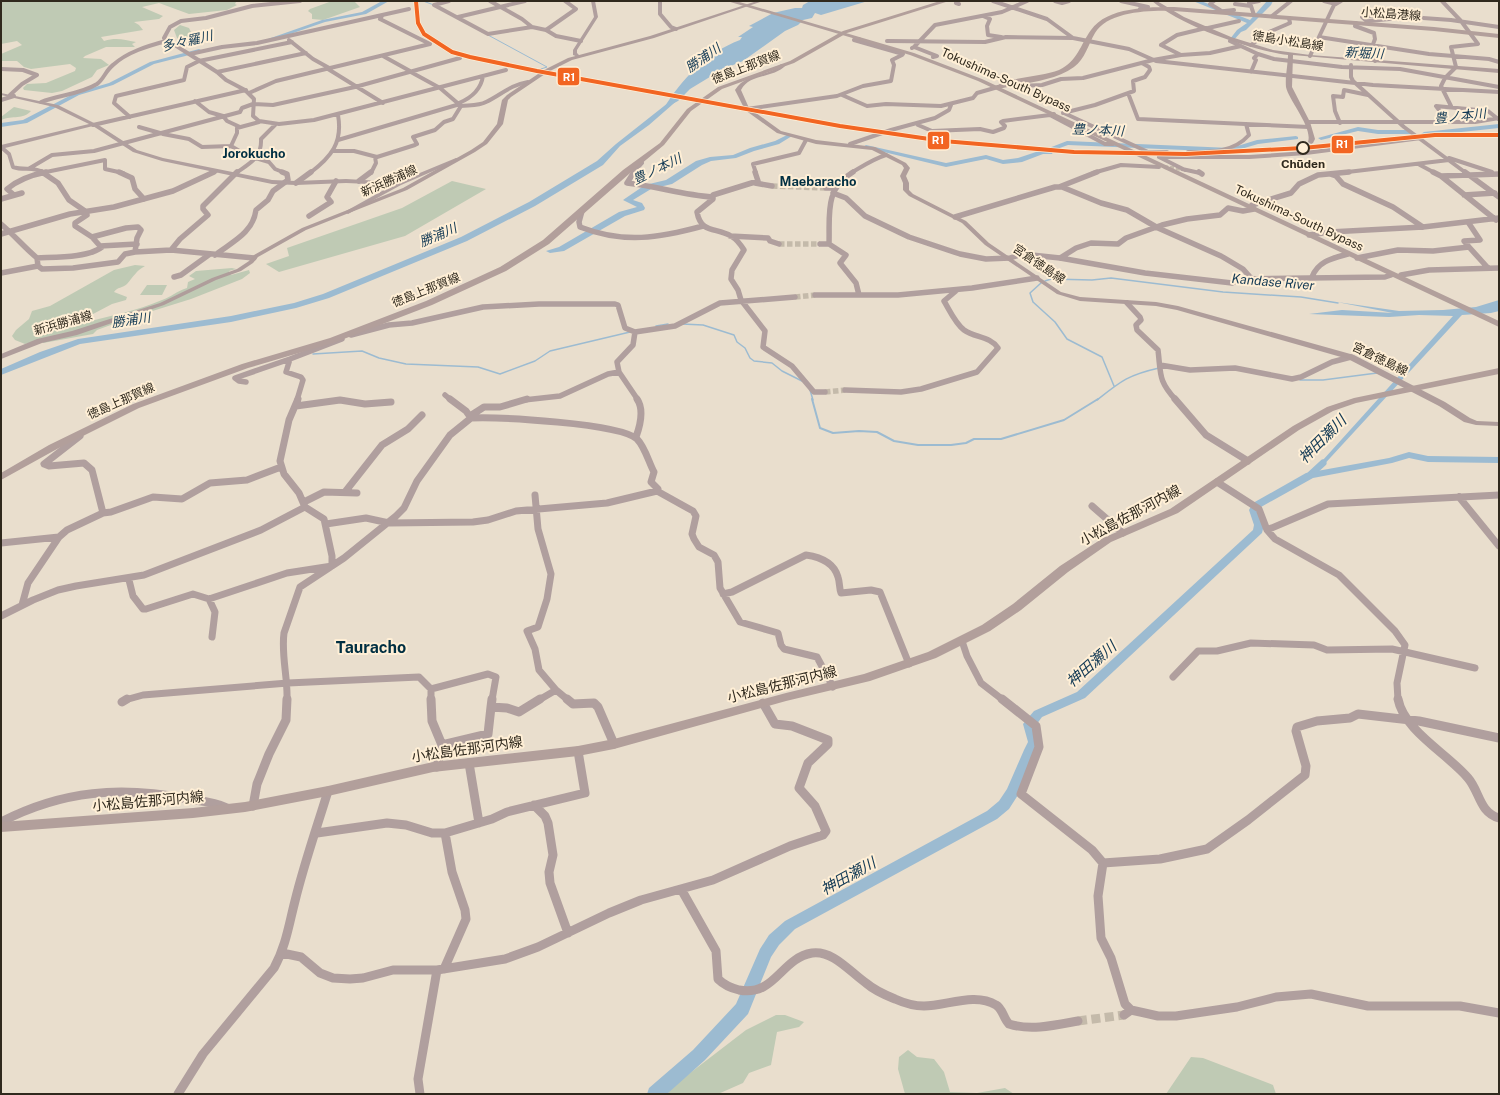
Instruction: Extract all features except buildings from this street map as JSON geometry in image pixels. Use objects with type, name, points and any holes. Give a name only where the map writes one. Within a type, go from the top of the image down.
[{"type":"highway","name":"Tokushima-South Bypass","points":[[730,1],[748,4],[933,57],[1135,149],[1311,235],[1401,275],[1435,294]]},
{"type":"highway","points":[[735,1],[748,4]]},
{"type":"highway","name":"Tokushima-South Bypass","points":[[843,32],[901,53],[965,72]]},
{"type":"highway","points":[[843,32],[901,53]]},
{"type":"highway","name":"Tokushima-South Bypass","points":[[1311,235],[1348,254],[1360,258],[1391,275],[1499,321]]},
{"type":"highway","name":"Tokushima-South Bypass","points":[[1483,315],[1499,324]]},
{"type":"main road","name":"新浜勝浦線","points":[[1,357],[40,341],[74,333],[162,304],[214,279],[239,270],[246,266],[254,258],[298,232],[405,189],[485,143],[500,124],[505,100],[513,92],[554,66],[578,56],[652,37],[748,4],[761,1]]},
{"type":"main road","name":"徳島上那賀線","points":[[1,478],[35,457],[136,406],[245,366],[350,334],[429,303],[503,269],[546,242],[582,212],[640,161],[662,144],[689,110],[712,93],[724,86],[783,65],[813,50],[843,32],[946,1]]},
{"type":"main road","name":"徳島小松島線","points":[[1154,1],[1165,9],[1232,41],[1291,59],[1309,56],[1375,61],[1391,67],[1456,67],[1499,71]]},
{"type":"main road","name":"小松島港線","points":[[999,87],[1051,75],[1076,62],[1088,40],[1099,25],[1122,14],[1165,9],[1219,11],[1289,18],[1369,23],[1499,36]]},
{"type":"main road","points":[[1291,59],[1289,87],[1308,125],[1312,139],[1311,142]]},
{"type":"main road","name":"宮倉徳島線","points":[[783,65],[782,68],[748,81],[739,87],[738,90],[747,109],[779,132],[822,143],[850,144],[874,148],[906,166],[903,176],[908,192],[955,217],[968,226],[987,244],[1010,258],[1052,289],[1072,298],[1178,308],[1351,357],[1452,409],[1467,420],[1476,423],[1499,424]]},
{"type":"main road","name":"小松島佐那河内線","points":[[1,827],[253,806],[437,767],[578,751],[614,744],[763,703],[866,678],[909,664],[962,641],[1017,607],[1064,569],[1107,540],[1174,512],[1315,416],[1338,405],[1499,371]]},
{"type":"street","points":[[166,41],[164,38],[167,31],[174,24],[181,21],[206,18],[252,6],[300,1]]},
{"type":"street","points":[[449,1],[434,5],[488,34],[532,27]]},
{"type":"street","points":[[490,1],[532,27],[546,30],[556,36],[581,41]]},
{"type":"street","points":[[458,17],[525,1]]},
{"type":"street","points":[[546,30],[576,9],[565,1]]},
{"type":"street","points":[[578,56],[574,53],[596,17],[593,1]]},
{"type":"street","points":[[660,1],[660,14],[671,27],[676,29]]},
{"type":"street","points":[[993,1],[1046,19],[1073,38]]},
{"type":"street","points":[[933,57],[937,56],[913,47],[935,26],[1013,8],[1027,1]]},
{"type":"street","points":[[1055,1],[1062,4],[1069,1]]},
{"type":"street","points":[[1121,1],[1148,7],[1118,13],[1122,14]]},
{"type":"street","points":[[1221,3],[1214,1],[1210,4],[1219,11],[1234,10]]},
{"type":"street","points":[[1238,1],[1250,5],[1256,15]]},
{"type":"street","points":[[1235,4],[1250,5],[1259,1]]},
{"type":"street","points":[[1272,16],[1291,1]]},
{"type":"street","points":[[1324,1],[1336,4]]},
{"type":"street","points":[[1290,68],[1294,69],[1309,56],[1336,4],[1341,1]]},
{"type":"street","points":[[1442,1],[1461,21],[1478,44],[1451,47],[1456,67],[1446,77],[1442,88],[1452,106]]},
{"type":"street","points":[[189,54],[286,37],[409,9]]},
{"type":"street","points":[[1376,15],[1362,17],[1369,23],[1409,17],[1461,21],[1499,27]]},
{"type":"street","points":[[1,147],[195,101],[248,91],[276,81],[430,44],[380,19],[382,16],[380,16]]},
{"type":"street","points":[[983,16],[990,19],[987,26],[988,35],[1003,38],[1073,38],[1134,51],[1153,60],[1355,83],[1499,92]]},
{"type":"street","points":[[1020,86],[1089,76],[1153,60],[1181,55],[1210,53],[1244,45],[1290,23],[1289,18]]},
{"type":"street","points":[[1181,55],[1161,45],[1177,35],[1239,21]]},
{"type":"street","points":[[1356,23],[1355,26],[1374,33],[1373,44],[1370,52],[1374,54],[1375,61]]},
{"type":"street","points":[[286,37],[306,53],[355,87],[383,103]]},
{"type":"street","points":[[1319,37],[1453,57],[1489,59],[1499,62]]},
{"type":"street","points":[[887,41],[921,40],[985,42],[1003,38]]},
{"type":"street","points":[[41,102],[60,94],[95,85],[105,77],[109,68],[114,64],[142,47],[166,41],[217,72],[221,77],[248,91],[254,100],[253,116],[259,122]]},
{"type":"street","points":[[130,117],[114,103],[116,96],[184,80],[187,67],[199,61],[292,42]]},
{"type":"street","points":[[1244,45],[1258,54],[1321,64],[1391,67],[1499,87]]},
{"type":"street","points":[[217,72],[306,53]]},
{"type":"street","points":[[747,109],[842,95],[863,86],[891,81],[894,65],[892,60],[901,53]]},
{"type":"street","points":[[1251,72],[1256,60],[1254,58],[1258,54]]},
{"type":"street","points":[[383,56],[440,88],[460,104],[485,103],[499,93],[521,83],[528,82]]},
{"type":"street","points":[[30,168],[49,156],[56,154],[86,152],[122,144],[161,134],[184,126],[224,118],[240,112],[245,106],[254,104],[273,105],[355,87],[460,58]]},
{"type":"street","points":[[1352,59],[1351,77],[1355,83],[1399,122],[1496,193],[1499,197]]},
{"type":"street","points":[[918,125],[932,131],[980,129],[993,132],[1004,128],[1005,126],[1001,122],[1002,121],[1057,114],[1095,105],[1134,91],[1133,81],[1145,77],[1150,70],[1149,67],[1142,63]]},
{"type":"street","points":[[1,69],[23,70],[37,75],[22,84],[12,96],[1,100]]},
{"type":"street","points":[[231,146],[237,133],[237,128],[240,127],[259,122],[275,125],[305,122],[338,115],[506,70]]},
{"type":"street","points":[[1051,75],[1061,79]]},
{"type":"street","points":[[338,140],[460,104],[466,101],[480,86],[483,81],[483,76]]},
{"type":"street","points":[[1340,81],[1344,88],[1342,97],[1333,96],[1333,103],[1340,123]]},
{"type":"street","points":[[842,95],[867,106],[951,105],[973,98],[977,92],[999,87]]},
{"type":"street","points":[[1344,90],[1369,95]]},
{"type":"street","points":[[1494,92],[1499,97]]},
{"type":"street","points":[[1128,93],[1138,119],[1308,125],[1340,123],[1475,122],[1497,119]]},
{"type":"street","points":[[1,94],[41,102],[59,108],[93,125],[111,135],[122,144],[145,155],[263,181],[287,183],[359,181],[399,184]]},
{"type":"street","points":[[195,101],[209,112],[240,127]]},
{"type":"street","points":[[333,151],[354,151],[375,156],[415,145],[417,144],[412,138],[413,137],[435,130],[444,122],[453,119],[460,104]]},
{"type":"street","points":[[850,144],[884,135],[892,130],[918,125],[948,110],[951,105]]},
{"type":"street","points":[[1448,122],[1436,106],[1452,106],[1463,110],[1488,111],[1497,119],[1499,124]]},
{"type":"street","points":[[1057,114],[1105,144],[1113,144]]},
{"type":"street","points":[[1057,114],[1135,149],[1152,152],[1221,150],[1246,140],[1249,132],[1246,124]]},
{"type":"street","points":[[296,183],[324,163],[333,151],[338,140],[340,128],[338,115]]},
{"type":"street","points":[[171,250],[180,239],[208,215],[203,209],[203,206],[227,183],[233,174],[257,159],[262,152],[261,139],[275,125]]},
{"type":"street","points":[[139,127],[161,134],[189,139],[202,147],[231,146],[245,155],[269,162],[275,169],[287,174],[287,183]]},
{"type":"street","points":[[1201,174],[1183,170],[1160,157],[1249,157],[1306,154],[1421,138]]},
{"type":"street","points":[[755,183],[759,179],[753,164],[799,153],[806,140]]},
{"type":"street","points":[[1,147],[9,154],[13,167],[19,169],[38,169],[58,183],[69,200],[85,211],[87,216],[74,224],[92,237],[102,247]]},
{"type":"street","points":[[829,244],[831,201],[834,191],[840,181],[869,163],[871,160],[886,155]]},
{"type":"street","points":[[359,181],[372,171],[376,163],[374,159],[375,156]]},
{"type":"street","points":[[348,212],[399,184],[458,159]]},
{"type":"street","points":[[1060,258],[1076,248],[1091,243],[1118,244],[1126,238],[1187,218],[1220,215],[1228,208],[1243,211],[1291,193],[1298,184],[1318,175],[1328,173],[1420,165],[1448,159],[1499,174]]},
{"type":"street","points":[[14,195],[8,190],[9,187],[21,180],[43,172],[69,168],[86,162],[106,160],[105,169],[123,173],[132,178],[135,190],[144,199]]},
{"type":"street","points":[[640,161],[642,163],[630,176],[628,183],[652,186],[688,195],[712,197]]},
{"type":"street","points":[[955,217],[1059,187],[1090,174],[1121,165],[1159,167]]},
{"type":"street","points":[[1420,165],[1441,176],[1497,220]]},
{"type":"street","points":[[1,234],[70,214],[114,207],[173,191],[216,171]]},
{"type":"street","points":[[1328,173],[1336,176],[1343,184],[1393,207],[1423,227]]},
{"type":"street","points":[[1441,176],[1499,174]]},
{"type":"street","points":[[309,216],[331,202],[327,197],[336,181]]},
{"type":"street","points":[[174,277],[181,275],[248,231],[255,218],[256,210],[274,191],[287,183]]},
{"type":"street","points":[[772,186],[755,183],[722,191],[712,197],[713,199],[701,207],[697,212],[700,223],[703,226],[717,232],[730,236],[768,238],[770,242],[779,244]]},
{"type":"street","points":[[1059,187],[1101,203],[1127,210],[1158,228],[1221,256],[1243,269],[1251,278]]},
{"type":"street","points":[[826,188],[846,198],[866,216],[928,244],[980,258],[1010,258],[1022,254],[1060,258],[1146,273],[1232,283],[1240,279],[1251,278],[1385,277],[1391,275]]},
{"type":"street","points":[[1,199],[22,193]]},
{"type":"street","points":[[1464,194],[1496,193]]},
{"type":"street","points":[[582,212],[578,226],[586,230],[615,238],[641,239],[666,236],[703,226]]},
{"type":"street","points":[[1311,235],[1497,220]]},
{"type":"street","points":[[1468,222],[1480,240],[1464,241],[1488,268]]},
{"type":"street","points":[[1,224],[37,258],[38,266]]},
{"type":"street","points":[[92,237],[126,228],[138,228],[141,230],[135,252]]},
{"type":"street","points":[[730,236],[744,250],[741,259],[732,266],[730,277],[738,290],[741,300],[765,331],[763,347],[795,367],[814,392],[824,392]]},
{"type":"street","points":[[37,258],[89,253],[98,251],[102,247],[137,244]]},
{"type":"street","points":[[820,244],[829,244],[846,254],[840,263],[856,283],[859,295]]},
{"type":"street","points":[[1360,258],[1398,250],[1432,251],[1469,247]]},
{"type":"street","points":[[1,273],[38,266],[44,269],[118,262],[125,254],[135,252],[171,250],[254,258]]},
{"type":"street","points":[[1312,277],[1315,270],[1326,261],[1348,254]]},
{"type":"street","points":[[1401,275],[1430,270],[1499,268]]},
{"type":"street","points":[[815,295],[898,295],[957,290],[1037,278]]},
{"type":"street","points":[[845,390],[910,392],[943,383],[980,370],[998,350],[998,348],[993,342],[965,331],[960,326],[944,301],[957,290]]},
{"type":"street","points":[[246,382],[239,381],[235,378],[290,359],[350,334],[389,325],[412,323],[478,308],[539,304],[615,304],[618,305],[625,328],[633,332],[677,324],[720,303],[795,296]]},
{"type":"street","points":[[1127,302],[1140,317],[1141,320],[1136,325],[1137,330],[1158,350],[1160,365],[1159,374],[1163,386],[1206,435],[1248,461]]},
{"type":"street","points":[[633,332],[631,348],[617,362],[619,372],[641,404],[639,429],[636,437]]},
{"type":"street","points":[[1160,365],[1190,370],[1235,368],[1292,379],[1302,377],[1332,362],[1351,357]]},
{"type":"street","points":[[290,359],[286,372],[301,377],[303,380],[296,406],[289,420],[282,453],[281,467],[305,504],[320,514],[326,524],[332,566]]},
{"type":"street","points":[[253,806],[259,778],[268,754],[286,720],[288,683],[283,641],[297,594],[306,582],[332,566],[389,523],[404,508],[417,481],[450,435],[484,407],[500,406],[528,399],[560,396],[608,374],[619,372]]},
{"type":"street","points":[[445,395],[470,417],[499,417],[562,423],[603,428],[636,437],[654,472],[651,482],[658,489],[657,491],[693,511],[696,516],[692,534],[694,539],[699,547],[714,555],[718,562],[719,583],[723,594],[740,622],[755,628],[772,629],[778,633],[781,645],[784,649],[817,658],[833,687]]},
{"type":"street","points":[[296,406],[340,400],[365,404],[391,402]]},
{"type":"street","points":[[345,492],[382,445],[408,429],[422,415]]},
{"type":"street","points":[[79,434],[79,437],[44,464],[49,466],[84,464],[88,466],[92,470],[103,512]]},
{"type":"street","points":[[22,605],[28,583],[59,537],[67,530],[103,512],[111,512],[153,496],[182,499],[210,483],[247,480],[281,467]]},
{"type":"street","points":[[1217,482],[1255,507],[1267,530],[1275,539],[1339,575],[1395,631],[1404,645],[1396,685],[1402,713],[1406,720],[1468,778],[1474,786],[1485,812],[1490,816],[1499,818]]},
{"type":"street","points":[[326,524],[346,519],[383,520],[389,523],[473,522],[488,520],[516,511],[607,502],[657,491]]},
{"type":"street","points":[[1,616],[22,605],[67,588],[129,580],[144,576],[262,530],[324,492],[357,493]]},
{"type":"street","points":[[535,495],[538,509],[538,529],[551,579],[547,599],[538,627],[527,631],[535,649],[539,670],[556,690],[573,704],[594,703],[598,707],[614,744]]},
{"type":"street","points":[[1267,530],[1328,504],[1499,495]]},
{"type":"street","points":[[1459,497],[1499,546]]},
{"type":"street","points":[[1092,506],[1123,533]]},
{"type":"street","points":[[1,543],[59,537]]},
{"type":"street","points":[[723,594],[732,592],[806,555],[817,556],[824,559],[837,573],[841,593],[868,590],[880,592],[909,664]]},
{"type":"street","points":[[129,580],[133,596],[143,608],[193,594],[209,599],[287,573],[319,566],[332,566]]},
{"type":"street","points":[[209,599],[212,603],[216,619],[212,637]]},
{"type":"street","points":[[962,641],[967,656],[981,683],[1036,726],[1040,746],[1021,794],[1092,850],[1103,863],[1098,896],[1101,938],[1111,958],[1128,1012],[1158,1016],[1176,1016],[1237,1007],[1276,997],[1312,994],[1368,1006],[1460,1006],[1499,1013]]},
{"type":"street","points":[[1173,677],[1198,651],[1217,651],[1251,643],[1271,645],[1314,644],[1327,650],[1362,648],[1392,649],[1475,668]]},
{"type":"street","points":[[431,689],[488,674],[496,677],[488,734],[442,745]]},
{"type":"street","points":[[122,702],[132,697],[288,683],[419,677],[431,689],[432,721],[442,745],[437,767]]},
{"type":"street","points":[[491,707],[507,708],[519,712],[556,690]]},
{"type":"street","points":[[282,954],[301,957],[320,974],[333,978],[363,978],[393,970],[440,969],[518,956],[609,913],[641,900],[713,880],[775,854],[790,846],[823,835],[826,831],[815,806],[800,788],[808,763],[828,744],[828,740],[792,726],[775,724],[763,703]]},
{"type":"street","points":[[1103,863],[1160,858],[1191,853],[1207,848],[1229,834],[1305,775],[1306,766],[1296,731],[1297,727],[1317,721],[1350,718],[1358,714],[1418,721],[1499,738]]},
{"type":"street","points":[[317,833],[387,823],[406,825],[432,832],[445,833],[479,823],[507,812],[585,793],[578,751]]},
{"type":"street","points":[[469,763],[479,823]]},
{"type":"street","points":[[178,1094],[203,1054],[274,968],[282,954],[288,935],[295,900],[317,833],[328,791]]},
{"type":"street","points":[[1,822],[22,810],[70,795],[85,792],[155,792],[224,806],[228,809]]},
{"type":"street","points":[[534,805],[546,816],[548,823],[553,855],[549,872],[550,883],[568,932]]},
{"type":"street","points":[[420,1094],[418,1079],[440,969],[466,919],[465,910],[452,872],[445,833]]},
{"type":"street","points":[[681,889],[716,951],[719,959],[717,974],[718,979],[724,984],[749,992],[762,989],[808,953],[816,952],[845,966],[865,984],[906,1004],[930,1005],[979,1000],[998,1006],[1002,1010],[1006,1022],[1011,1025],[1040,1027],[1078,1021]]},
{"type":"green space","points":[[1,1],[240,1],[236,2],[235,4],[237,5],[227,10],[189,14],[159,3],[142,7],[163,16],[159,19],[134,22],[143,30],[101,37],[104,41],[117,39],[136,42],[132,44],[135,47],[106,47],[85,56],[83,58],[101,59],[109,65],[97,70],[92,77],[62,91],[52,93],[24,90],[23,88],[27,84],[46,83],[75,71],[76,68],[70,64],[31,69],[24,67],[17,61],[1,61],[1,54],[22,45],[17,41],[1,44]]},
{"type":"green space","points":[[332,1],[354,1],[360,7],[323,20],[312,19],[312,14],[308,11],[310,9]]},
{"type":"green space","points":[[180,25],[189,28],[195,40],[184,44],[177,38],[174,30]]},
{"type":"green space","points":[[14,107],[31,111],[25,116],[1,120],[1,117]]},
{"type":"green space","points":[[452,181],[486,189],[405,236],[279,272],[266,264],[289,256],[287,248],[402,208]]},
{"type":"green space","points":[[135,265],[145,266],[137,272],[127,284],[114,292],[127,297],[126,300],[112,304],[76,323],[83,323],[123,313],[165,299],[187,288],[188,282],[195,279],[189,276],[196,271],[232,268],[236,269],[229,271],[231,275],[249,270],[250,273],[242,279],[191,299],[130,318],[97,330],[93,334],[43,343],[44,339],[25,344],[15,340],[12,336],[16,330],[29,319],[32,311],[50,306],[114,270]]},
{"type":"green space","points":[[147,285],[167,285],[162,295],[140,295]]},
{"type":"green space","points":[[776,1015],[785,1015],[804,1022],[799,1027],[777,1032],[771,1065],[749,1073],[743,1083],[718,1094],[667,1094],[677,1083],[746,1030]]},
{"type":"green space","points":[[908,1050],[917,1057],[934,1059],[944,1072],[950,1092],[977,1093],[1005,1088],[1014,1094],[905,1094],[898,1069],[899,1057]]},
{"type":"green space","points":[[1191,1057],[1203,1058],[1273,1085],[1276,1094],[1166,1094]]},
{"type":"water","points":[[810,1],[868,1],[821,15],[815,13],[812,18],[803,20],[798,25],[785,31],[743,61],[723,69],[690,89],[678,101],[664,108],[687,77],[696,68],[716,52],[740,40],[742,37],[738,37],[753,27],[749,26],[773,13],[802,8],[803,5]]},
{"type":"water","points":[[1499,300],[1499,311],[1462,315],[1319,470],[1314,468],[1323,460],[1453,316],[1419,315],[1389,317],[1309,314],[1342,310],[1393,313],[1337,302],[1399,311],[1443,310],[1476,307]]},
{"type":"waterway","name":"多々羅川","points":[[271,39],[324,21],[364,13],[386,1]]},
{"type":"waterway","points":[[423,1],[434,5]]},
{"type":"waterway","points":[[779,1],[791,1]]},
{"type":"waterway","name":"新堀川","points":[[1196,1],[1249,22]]},
{"type":"waterway","name":"新堀川","points":[[1233,39],[1239,31],[1244,29],[1269,4],[1270,1]]},
{"type":"waterway","points":[[488,35],[547,67],[541,69]]},
{"type":"waterway","name":"多々羅川","points":[[1,125],[25,122],[77,94],[111,84],[152,63],[199,51]]},
{"type":"waterway","name":"勝浦川","points":[[1,372],[43,354],[78,342],[231,319],[296,305],[326,296],[464,239],[532,204],[600,163],[618,145],[647,124],[678,97]]},
{"type":"waterway","name":"豊ノ本川","points":[[1424,134],[1499,126]]},
{"type":"waterway","name":"豊ノ本川","points":[[1321,138],[1358,129],[1378,132],[1410,132]]},
{"type":"waterway","name":"豊ノ本川","points":[[550,251],[561,249],[622,214],[641,208],[639,205],[627,200],[648,187],[669,182],[699,163],[710,159],[734,157],[752,149],[777,143],[789,136]]},
{"type":"waterway","name":"豊ノ本川","points":[[866,147],[946,165],[986,157],[1003,162],[1019,160],[1042,152],[1050,153],[1051,149],[1067,143],[1231,150],[1257,142],[1296,138]]},
{"type":"waterway","name":"Kandase River","points":[[1045,281],[1051,279],[1092,280],[1111,278],[1223,292],[1301,297],[1338,303]]},
{"type":"waterway","name":"Kandase River","points":[[1041,283],[1030,293],[1033,302],[1055,322],[1067,339],[1102,357],[1114,386]]},
{"type":"waterway","points":[[656,326],[668,324]]},
{"type":"waterway","points":[[682,324],[703,325],[734,335],[737,342],[745,348],[750,358],[754,361],[772,363],[782,371],[802,381]]},
{"type":"waterway","points":[[313,354],[362,351],[379,358],[406,364],[478,367],[500,374],[535,361],[550,351],[630,332]]},
{"type":"waterway","points":[[1097,400],[1112,388],[1132,376],[1159,368]]},
{"type":"waterway","points":[[1300,380],[1323,380],[1377,373]]},
{"type":"waterway","points":[[810,390],[813,400]]},
{"type":"waterway","points":[[812,399],[820,428],[833,433],[859,431],[877,432],[894,441],[918,445],[951,445],[966,443],[974,439],[1001,439],[1064,420],[1098,399]]},
{"type":"waterway","name":"神田瀬川","points":[[655,1094],[699,1055],[742,1009],[765,954],[774,940],[790,925],[992,815],[1004,805],[1013,791],[1034,742],[1029,724],[1038,714],[1081,695],[1258,531],[1259,525],[1254,510],[1257,505],[1310,475],[1392,460],[1397,457],[1409,455],[1428,459],[1499,460]]},
{"type":"waterway","name":"神田瀬川","points":[[1310,475],[1323,463]]},
{"type":"tunnel","points":[[1164,167],[1182,169]]},
{"type":"tunnel","points":[[772,186],[826,188]]},
{"type":"tunnel","points":[[779,244],[820,244]]},
{"type":"tunnel","points":[[795,297],[815,295]]},
{"type":"tunnel","points":[[825,392],[845,390]]},
{"type":"tunnel","points":[[1078,1021],[1124,1015]]},
{"type":"transit line","name":"R1","points":[[416,1],[418,23],[424,34],[452,52],[470,57],[537,71],[840,126],[943,141],[1074,152],[1186,154],[1303,148],[1435,135],[1499,135]]},
{"type":"place","name":"Chūden","points":[[1303,148]]},
{"type":"district","name":"Jorokucho","points":[[254,153]]},
{"type":"district","name":"Maebaracho","points":[[818,181]]},
{"type":"district","name":"Tauracho","points":[[371,647]]}]
